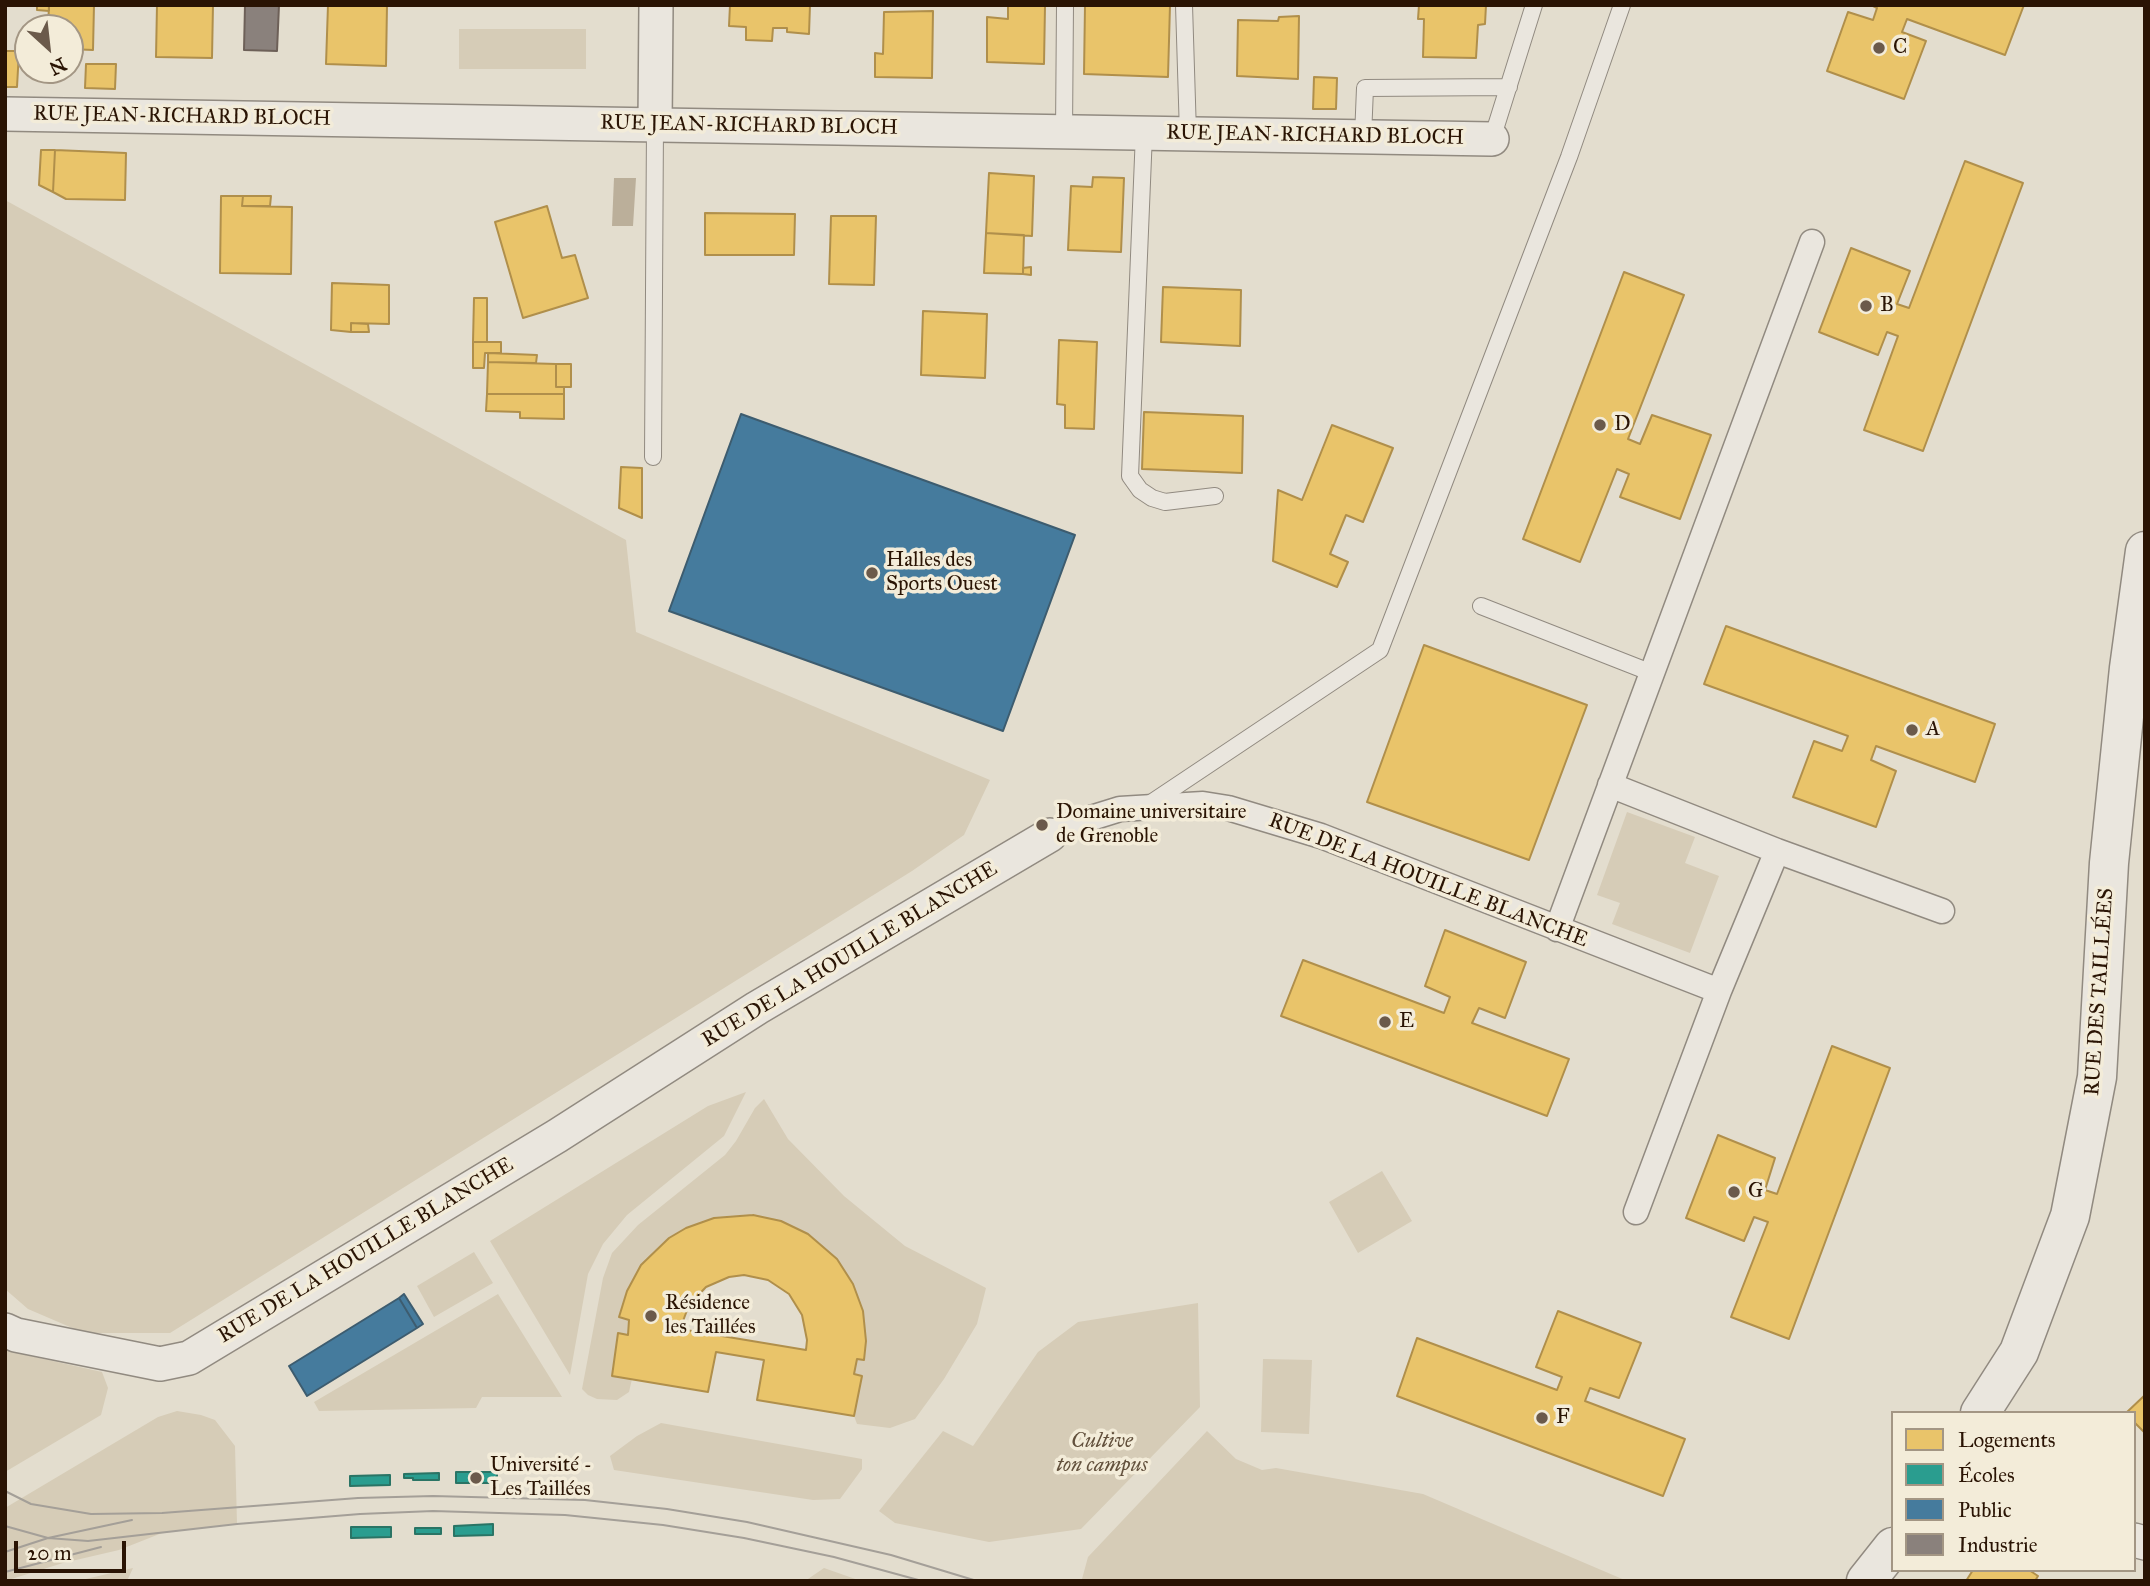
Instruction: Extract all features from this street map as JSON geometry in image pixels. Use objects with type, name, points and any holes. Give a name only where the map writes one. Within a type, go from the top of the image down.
[{"type":"street","points":[[655,125],[656,5]]},
{"type":"street","name":"RUE JEAN-RICHARD BLOCH","points":[[5,114],[1492,139]]},
{"type":"street","points":[[1557,929],[1812,243]]},
{"type":"street","name":"RUE DES TAILLÉES","points":[[1981,1411],[2019,1352],[2070,1216],[2097,1077],[2109,863],[2129,668],[2145,551]]},
{"type":"street","points":[[1610,785],[1777,851],[1942,911]]},
{"type":"street","name":"RUE DE LA HOUILLE BLANCHE","points":[[5,1330],[16,1335],[160,1364],[189,1358],[557,1136],[757,1008],[1050,835],[1093,816],[1120,809],[1203,804],[1257,816],[1321,836],[1557,929],[1715,1001]]},
{"type":"street","points":[[1636,1212],[1715,1001],[1777,851]]},
{"type":"street","points":[[1866,1581],[1891,1550]]},
{"type":"lane","points":[[1064,132],[1065,5]]},
{"type":"lane","points":[[1184,5],[1188,134]]},
{"type":"lane","points":[[1492,139],[1534,5]]},
{"type":"lane","points":[[1147,806],[1380,650],[1569,157],[1622,5]]},
{"type":"lane","points":[[1363,136],[1365,88],[1509,87]]},
{"type":"lane","points":[[653,457],[655,125]]},
{"type":"lane","points":[[1144,133],[1130,475],[1146,494],[1165,502],[1215,496]]},
{"type":"lane","points":[[1481,606],[1652,673]]},
{"type":"green space","points":[[459,29],[586,29],[586,69],[459,69]]},
{"type":"green space","points":[[5,200],[626,540],[636,632],[990,780],[964,835],[912,871],[170,1333],[84,1333],[28,1309],[5,1289]]},
{"type":"green space","points":[[1627,812],[1695,837],[1685,863],[1719,876],[1690,953],[1612,924],[1620,903],[1597,895]]},
{"type":"green space","points":[[746,1092],[724,1136],[627,1215],[603,1244],[588,1274],[570,1375],[490,1241],[708,1106]]},
{"type":"green space","points":[[764,1099],[788,1139],[844,1196],[905,1246],[986,1288],[977,1324],[944,1379],[915,1419],[890,1428],[857,1424],[854,1416],[862,1376],[854,1374],[857,1359],[864,1360],[866,1341],[863,1311],[853,1284],[837,1259],[808,1234],[781,1221],[753,1215],[714,1218],[686,1228],[669,1238],[641,1265],[627,1291],[619,1317],[629,1320],[632,1379],[629,1392],[617,1400],[597,1399],[582,1389],[603,1278],[612,1253],[638,1225],[725,1155],[755,1108]]},
{"type":"green space","points":[[1382,1171],[1412,1221],[1358,1253],[1329,1202]]},
{"type":"green space","points":[[474,1252],[493,1283],[434,1317],[417,1286]]},
{"type":"green space","points":[[498,1294],[562,1397],[482,1397],[476,1408],[319,1411],[314,1402]]},
{"type":"green space","name":"Cultive ton campus","points":[[1198,1303],[1200,1407],[1081,1529],[989,1542],[895,1523],[879,1511],[943,1431],[973,1446],[1038,1352],[1078,1322]]},
{"type":"green space","points":[[5,1347],[26,1355],[102,1372],[108,1388],[101,1415],[5,1472]]},
{"type":"green space","points":[[1263,1359],[1312,1360],[1309,1434],[1261,1432]]},
{"type":"green space","points":[[177,1411],[215,1420],[235,1446],[237,1524],[162,1533],[119,1550],[63,1563],[5,1581],[5,1508],[158,1417]]},
{"type":"green space","points":[[661,1423],[862,1459],[862,1469],[840,1499],[813,1500],[614,1470],[610,1456],[637,1436]]},
{"type":"green space","points":[[1207,1431],[1236,1459],[1262,1470],[1276,1468],[1423,1494],[1627,1581],[1082,1579],[1088,1557]]},
{"type":"green space","points":[[133,1568],[127,1581],[77,1581]]},
{"type":"green space","points":[[824,1568],[861,1581],[805,1581]]},
{"type":"shaded area","points":[[614,178],[636,178],[633,226],[612,226]]},
{"type":"building: Logements","points":[[37,5],[49,5],[49,11],[37,10]]},
{"type":"building: Logements","points":[[49,5],[94,5],[93,50],[84,50],[84,14],[49,14]]},
{"type":"building: Logements","points":[[157,5],[213,5],[212,58],[156,57]]},
{"type":"building: Logements","points":[[328,5],[387,5],[386,66],[326,64]]},
{"type":"building: Logements","points":[[730,5],[810,5],[809,34],[787,32],[787,28],[773,28],[772,41],[746,40],[746,27],[729,26]]},
{"type":"building: Logements","points":[[1008,5],[1045,6],[1044,64],[987,62],[987,17],[1008,19]]},
{"type":"building: Logements","points":[[1085,5],[1170,5],[1168,77],[1084,74]]},
{"type":"building: Logements","points":[[1419,5],[1486,5],[1485,24],[1478,25],[1476,58],[1423,57],[1424,19],[1418,19]]},
{"type":"building: Logements","name":"C","points":[[1871,5],[2024,5],[2005,55],[1907,19],[1902,32],[1926,41],[1904,99],[1827,71],[1848,12],[1873,20],[1877,8]]},
{"type":"building: Logements","points":[[933,11],[932,78],[875,77],[875,53],[883,54],[884,12]]},
{"type":"building: Logements","points":[[1299,16],[1298,79],[1237,76],[1238,20],[1278,21],[1279,17]]},
{"type":"building: Logements","points":[[5,51],[14,51],[14,84],[17,84],[17,87],[5,87]]},
{"type":"building: Logements","points":[[86,64],[116,64],[115,89],[85,88]]},
{"type":"building: Logements","points":[[1314,77],[1337,78],[1336,109],[1313,109]]},
{"type":"building: Logements","points":[[41,150],[55,150],[53,192],[39,185]]},
{"type":"building: Logements","points":[[55,150],[126,153],[125,200],[66,199],[53,192]]},
{"type":"building: Logements","name":"B","points":[[1965,161],[2023,183],[1923,451],[1864,430],[1898,336],[1887,332],[1878,355],[1819,332],[1851,248],[1910,271],[1897,304],[1909,308]]},
{"type":"building: Logements","points":[[989,173],[1034,176],[1032,236],[986,233]]},
{"type":"building: Logements","points":[[1093,177],[1124,178],[1121,252],[1068,250],[1071,186],[1092,187]]},
{"type":"building: Logements","points":[[221,196],[243,196],[242,206],[292,207],[291,274],[220,273]]},
{"type":"building: Logements","points":[[243,196],[271,196],[270,206],[242,206]]},
{"type":"building: Logements","points":[[547,206],[562,258],[575,255],[588,298],[523,318],[495,222]]},
{"type":"building: Logements","points":[[705,213],[795,214],[794,255],[705,255]]},
{"type":"building: Logements","points":[[831,216],[876,216],[874,285],[829,284]]},
{"type":"building: Logements","points":[[986,233],[1024,235],[1023,274],[984,273]]},
{"type":"building: Logements","points":[[1031,267],[1031,275],[1023,274],[1023,268]]},
{"type":"building: Logements","name":"D","points":[[1624,272],[1684,295],[1628,439],[1640,444],[1652,415],[1711,435],[1680,519],[1620,497],[1629,474],[1617,469],[1580,562],[1523,539]]},
{"type":"building: Logements","points":[[332,283],[389,285],[389,324],[351,323],[351,332],[331,330]]},
{"type":"building: Logements","points":[[1163,287],[1241,290],[1240,346],[1161,342]]},
{"type":"building: Logements","points":[[474,298],[487,298],[487,342],[473,342]]},
{"type":"building: Logements","points":[[923,311],[987,314],[985,378],[921,375]]},
{"type":"building: Logements","points":[[351,323],[368,324],[369,332],[351,332]]},
{"type":"building: Logements","points":[[1059,340],[1097,342],[1094,429],[1065,428],[1065,405],[1057,404]]},
{"type":"building: Logements","points":[[473,342],[501,342],[501,353],[485,353],[484,368],[473,368]]},
{"type":"building: Logements","points":[[488,353],[537,355],[536,363],[488,362]]},
{"type":"building: Logements","points":[[488,362],[556,364],[556,387],[564,387],[564,394],[487,394]]},
{"type":"building: Logements","points":[[556,364],[571,364],[571,387],[556,387]]},
{"type":"building: Logements","points":[[487,394],[564,394],[564,419],[520,418],[520,412],[486,411]]},
{"type":"building: Logements","points":[[1144,412],[1243,416],[1242,473],[1142,469]]},
{"type":"building: Logements","points":[[1332,425],[1393,448],[1363,522],[1346,515],[1330,554],[1348,562],[1337,587],[1273,561],[1278,490],[1302,500]]},
{"type":"building: Logements","points":[[621,467],[642,468],[642,518],[619,508]]},
{"type":"building: Logements","name":"A","points":[[1726,626],[1995,724],[1975,782],[1876,746],[1871,760],[1896,771],[1876,827],[1793,797],[1814,741],[1842,751],[1848,736],[1704,684]]},
{"type":"building: Logements","points":[[1424,645],[1587,705],[1529,860],[1367,802]]},
{"type":"building: Logements","name":"E","points":[[1445,930],[1526,962],[1505,1018],[1479,1008],[1472,1023],[1569,1059],[1547,1116],[1281,1016],[1303,960],[1444,1013],[1450,997],[1425,986]]},
{"type":"building: Logements","name":"G","points":[[1832,1046],[1890,1068],[1789,1339],[1731,1317],[1768,1222],[1754,1217],[1744,1241],[1686,1218],[1718,1135],[1775,1158],[1765,1190],[1777,1194]]},
{"type":"building: Logements","name":"Résidence les Taillées","points":[[753,1215],[781,1221],[808,1234],[837,1259],[853,1284],[863,1311],[866,1341],[864,1360],[857,1359],[854,1374],[862,1376],[854,1416],[757,1400],[764,1360],[716,1352],[708,1392],[612,1376],[618,1333],[628,1335],[629,1320],[619,1317],[627,1291],[641,1265],[669,1238],[686,1228],[714,1218]],"holes":[[[744,1275],[768,1280],[789,1294],[802,1315],[807,1340],[806,1350],[680,1329],[689,1305],[706,1287],[729,1277]]]},
{"type":"building: Logements","name":"F","points":[[1558,1311],[1641,1343],[1619,1398],[1590,1388],[1585,1401],[1685,1439],[1663,1496],[1397,1396],[1417,1338],[1557,1390],[1562,1377],[1536,1367]]},
{"type":"building: Logements","points":[[2145,1395],[2145,1433],[2136,1424],[2136,1411],[2128,1411]]},
{"type":"building: Logements","points":[[1972,1572],[2032,1572],[2038,1576],[2035,1581],[1966,1581]]},
{"type":"building: Écoles","name":"Université - Les Taillées","points":[[456,1472],[497,1472],[497,1483],[456,1483]]},
{"type":"building: Écoles","name":"Université - Les Taillées","points":[[439,1473],[439,1480],[404,1478],[404,1474]]},
{"type":"building: Écoles","points":[[390,1475],[390,1485],[350,1486],[350,1476]]},
{"type":"building: Écoles","name":"Université - Les Taillées","points":[[493,1524],[493,1535],[454,1536],[454,1526]]},
{"type":"building: Écoles","points":[[351,1527],[391,1527],[391,1537],[351,1538]]},
{"type":"building: Écoles","name":"Université - Les Taillées","points":[[415,1528],[441,1528],[441,1534],[415,1534]]},
{"type":"building: Public","name":"Halles des Sports Ouest","points":[[741,414],[1075,535],[1003,731],[669,611]]},
{"type":"building: Public","points":[[404,1294],[423,1324],[417,1328],[399,1298]]},
{"type":"building: Public","points":[[399,1298],[417,1328],[307,1396],[289,1366]]},
{"type":"building: Industrie","points":[[245,5],[279,5],[277,51],[244,50]]},
{"type":"tram line","points":[[5,1491],[31,1504],[91,1514],[162,1513],[358,1498],[433,1496],[585,1500],[667,1509],[747,1522],[891,1555],[977,1581]]},
{"type":"tram line","points":[[5,1526],[48,1538],[88,1541],[237,1524],[360,1514],[433,1511],[565,1515],[663,1525],[744,1538],[834,1557],[922,1581]]},
{"type":"tram line","points":[[5,1552],[48,1538],[132,1520]]},
{"type":"tram line","points":[[5,1572],[101,1547]]},
{"type":"place","name":"C","points":[[1879,48]]},
{"type":"place","name":"B","points":[[1866,306]]},
{"type":"place","name":"D","points":[[1600,425]]},
{"type":"place","name":"Halles des Sports Ouest","points":[[872,573]]},
{"type":"place","name":"A","points":[[1912,730]]},
{"type":"place","name":"Domaine universitaire de Grenoble","points":[[1042,825]]},
{"type":"place","name":"E","points":[[1385,1022]]},
{"type":"place","name":"G","points":[[1734,1192]]},
{"type":"place","name":"Résidence les Taillées","points":[[651,1316]]},
{"type":"place","name":"F","points":[[1542,1418]]},
{"type":"place","name":"Université - Les Taillées","points":[[476,1478]]}]
